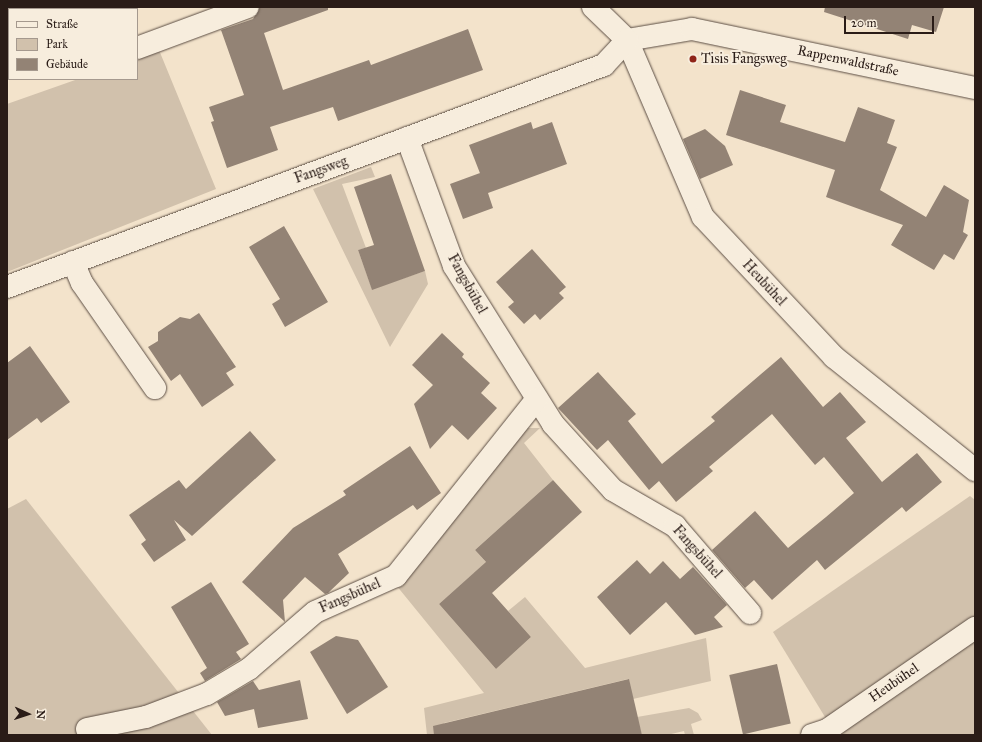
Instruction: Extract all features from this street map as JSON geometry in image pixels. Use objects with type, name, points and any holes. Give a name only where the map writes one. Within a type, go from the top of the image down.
[{"type":"street","points":[[138,48],[248,7]]},
{"type":"street","points":[[593,7],[627,40]]},
{"type":"street","name":"Rappenwaldstraße","points":[[627,40],[692,29],[975,88]]},
{"type":"street","name":"Fangsweg","points":[[7,287],[604,65],[627,40]]},
{"type":"street","name":"Heubühel","points":[[627,40],[703,217],[834,357],[975,470]]},
{"type":"street","name":"Fangsbühel","points":[[407,138],[454,266],[553,424],[613,490],[675,526],[750,613]]},
{"type":"street","points":[[73,262],[82,283],[155,388]]},
{"type":"street","name":"Fangsbühel","points":[[87,730],[146,717],[206,694],[249,669],[315,612],[396,576],[537,399]]},
{"type":"street","name":"Heubühel","points":[[812,735],[827,730],[975,628]]},
{"type":"green space","points":[[159,50],[216,189],[7,272],[7,104],[75,80],[138,80],[138,58]]},
{"type":"green space","points":[[371,167],[375,177],[342,184],[366,248],[358,250],[372,289],[425,271],[428,284],[390,347],[313,189]]},
{"type":"green space","points":[[526,428],[540,428],[524,443],[553,480],[475,550],[504,582],[474,573],[439,604],[496,669],[531,637],[508,611],[525,597],[585,668],[706,638],[711,681],[633,699],[628,679],[444,723],[446,735],[427,735],[424,708],[484,693],[396,585]]},
{"type":"green space","points":[[970,496],[975,500],[975,735],[836,735],[773,632]]},
{"type":"green space","points":[[26,499],[212,735],[7,735],[7,509]]},
{"type":"green space","points":[[689,708],[698,713],[702,720],[691,724],[694,735],[685,735],[684,731],[667,735],[642,735],[637,717]]},
{"type":"building","points":[[260,7],[328,7],[328,10],[264,33],[283,90],[369,60],[371,65],[468,29],[483,70],[338,121],[333,107],[270,127],[278,150],[227,168],[211,122],[214,121],[209,107],[244,95],[221,30],[253,19]]},
{"type":"building","points":[[825,7],[944,7],[936,32],[912,25],[908,39],[824,12]]},
{"type":"building","points":[[740,90],[786,105],[780,122],[845,142],[858,107],[895,120],[887,143],[897,147],[880,190],[926,217],[944,185],[969,200],[963,232],[968,235],[954,260],[944,254],[934,270],[891,245],[903,225],[826,197],[835,170],[726,135]]},
{"type":"building","points":[[531,122],[533,129],[552,122],[567,164],[488,193],[493,208],[463,219],[450,184],[480,173],[469,145]]},
{"type":"building","points":[[705,129],[725,146],[733,165],[700,179],[683,139]]},
{"type":"building","points":[[391,174],[425,271],[372,290],[358,250],[374,245],[354,187]]},
{"type":"building","points":[[284,226],[328,302],[285,327],[272,304],[280,299],[249,247]]},
{"type":"building","points":[[532,249],[566,287],[559,293],[564,298],[540,320],[535,314],[524,324],[508,307],[514,302],[496,282]]},
{"type":"building","points":[[199,313],[236,367],[226,373],[234,385],[202,407],[180,374],[171,381],[148,347],[158,341],[158,332],[180,317],[190,319]]},
{"type":"building","points":[[442,333],[464,354],[462,357],[490,383],[481,393],[497,408],[468,440],[452,425],[430,449],[414,404],[433,385],[412,365]]},
{"type":"building","points":[[30,346],[70,402],[41,423],[37,418],[7,440],[7,363]]},
{"type":"building","points":[[781,357],[823,407],[840,392],[866,422],[846,438],[882,482],[917,453],[942,482],[906,512],[902,507],[825,570],[817,560],[772,600],[754,580],[745,588],[712,550],[755,511],[788,548],[826,517],[854,493],[824,457],[815,465],[772,414],[709,467],[713,471],[676,502],[659,481],[649,490],[608,440],[597,450],[558,408],[598,372],[636,414],[628,421],[662,464],[715,421],[711,417]]},
{"type":"building","points":[[250,431],[276,460],[192,536],[174,520],[186,540],[154,562],[141,544],[146,540],[129,515],[179,480],[186,489]]},
{"type":"building","points":[[410,446],[441,493],[417,510],[413,505],[338,554],[349,573],[328,593],[325,594],[305,577],[283,600],[285,622],[242,582],[293,528],[346,495],[343,491]]},
{"type":"building","points":[[553,480],[582,512],[492,593],[531,637],[496,669],[439,604],[486,562],[475,550]]},
{"type":"building","points":[[637,560],[650,574],[663,561],[680,579],[693,567],[727,605],[714,617],[723,627],[695,635],[666,602],[630,635],[597,597]]},
{"type":"building","points":[[211,582],[249,644],[236,652],[241,659],[205,681],[200,673],[207,668],[171,607]]},
{"type":"building","points":[[336,636],[358,640],[388,687],[347,714],[310,652]]},
{"type":"building","points":[[777,664],[791,723],[743,734],[729,675]]},
{"type":"building","points":[[629,679],[642,735],[434,735],[433,726]]},
{"type":"building","points":[[300,680],[308,719],[258,728],[254,709],[225,716],[217,702],[253,681],[259,690]]},
{"type":"place","name":"Tisis Fangsweg","points":[[693,59]]}]
